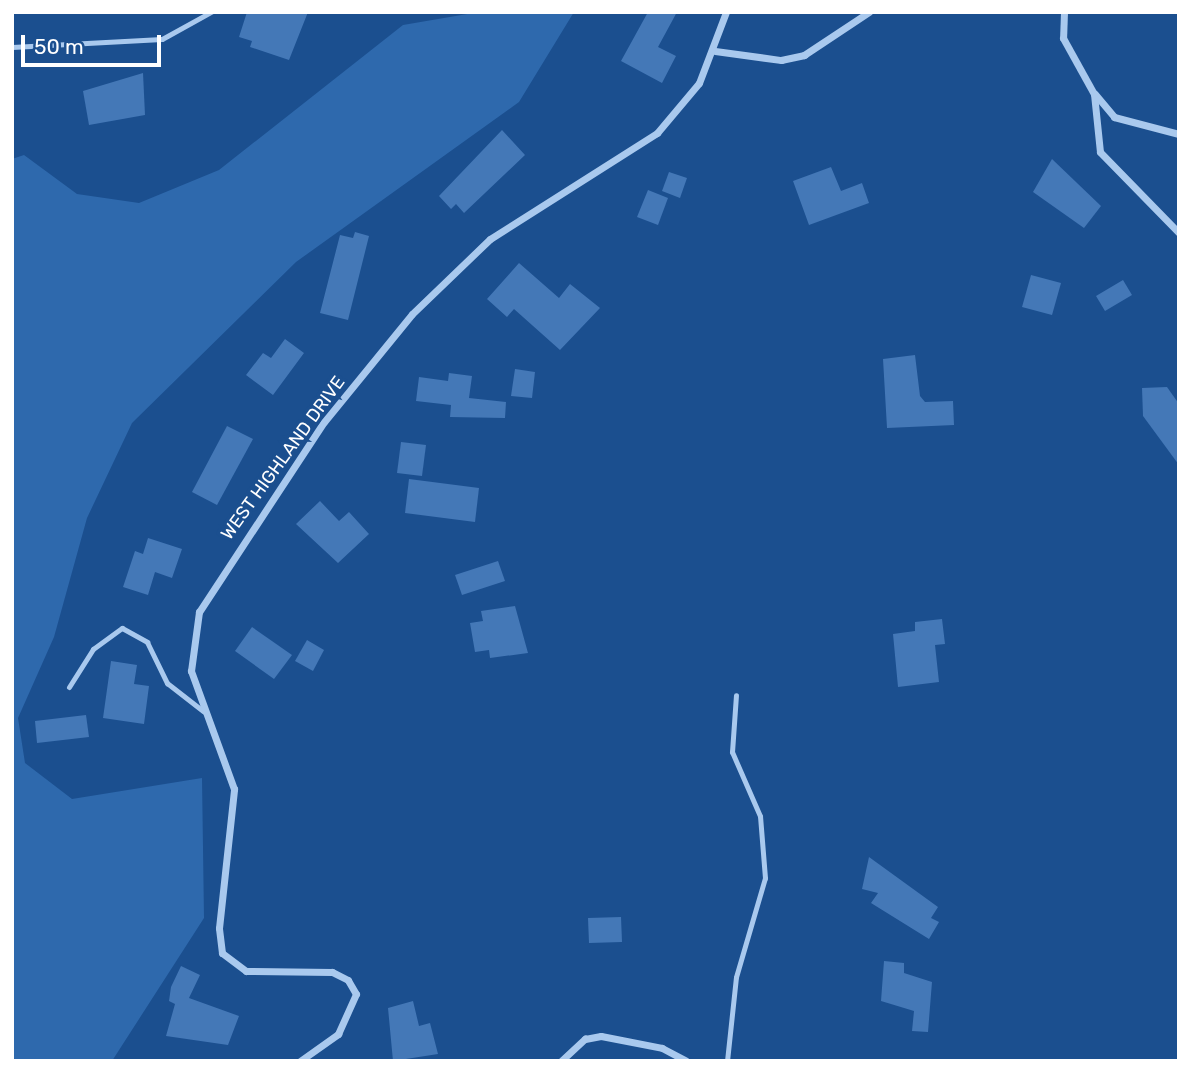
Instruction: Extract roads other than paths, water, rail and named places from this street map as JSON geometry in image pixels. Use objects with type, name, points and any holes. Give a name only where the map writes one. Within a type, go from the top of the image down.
[{"type":"street","name":"WEST HIGHLAND DRIVE","points":[[300,1061],[338,1034],[356,994],[348,980],[332,972],[246,971],[222,953],[219,928],[234,789],[203,711],[191,671],[199,612],[324,422],[451,273],[490,239],[657,133],[699,83],[715,51],[726,12]]},
{"type":"street","points":[[715,51],[780,60],[804,55],[869,12]]},
{"type":"street","points":[[1064,12],[1063,38],[1094,94],[1114,117],[1179,134]]},
{"type":"street","points":[[1094,94],[1100,152],[1179,233]]},
{"type":"street","points":[[561,1061],[585,1038],[601,1036],[653,1045],[686,1061]]},
{"type":"lane","points":[[12,47],[162,39],[212,12]]},
{"type":"lane","points":[[69,687],[93,649],[122,628],[147,642],[167,683],[203,711]]},
{"type":"lane","points":[[727,1061],[736,977],[765,878],[760,816],[732,752],[736,695]]}]
